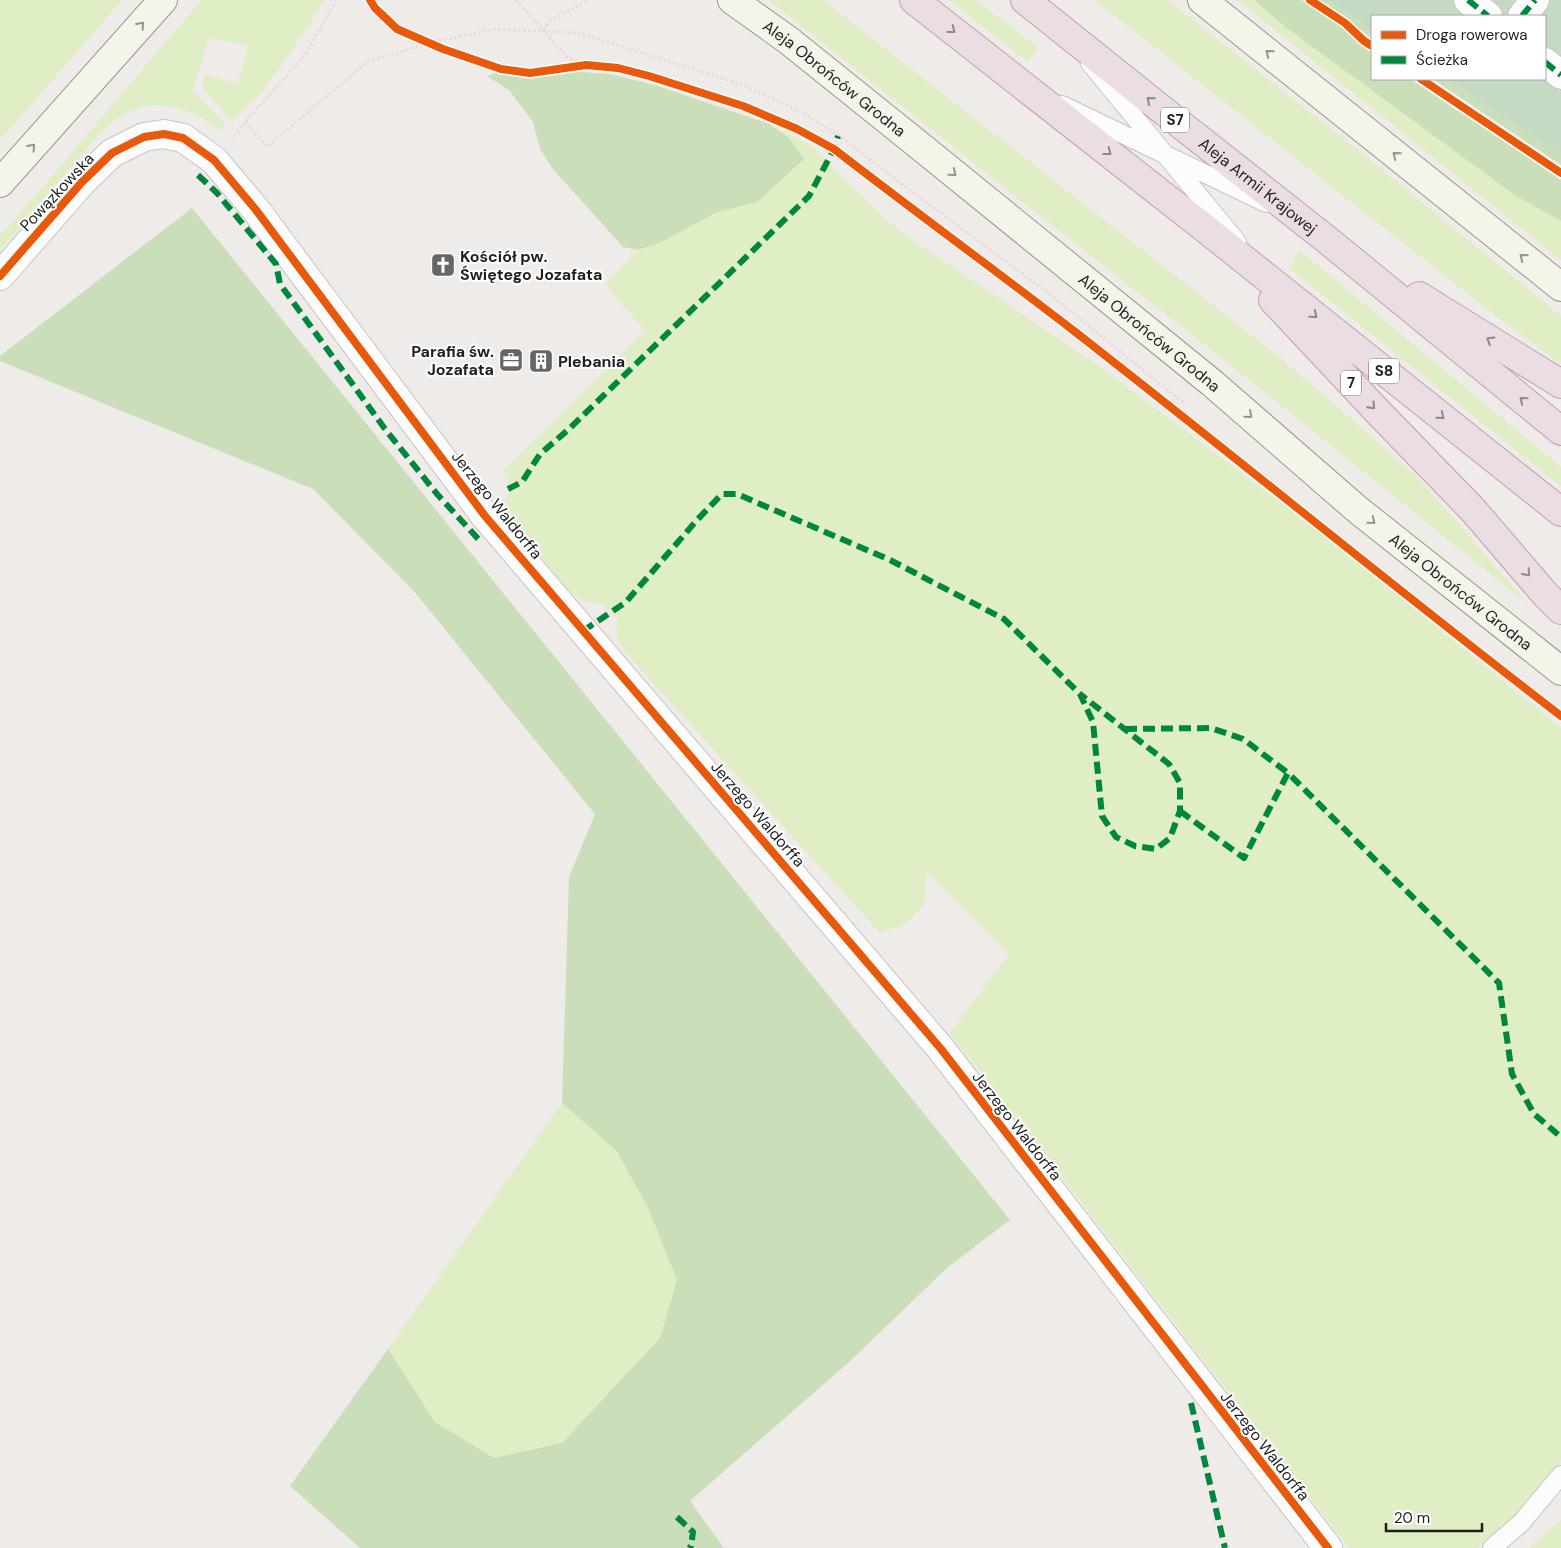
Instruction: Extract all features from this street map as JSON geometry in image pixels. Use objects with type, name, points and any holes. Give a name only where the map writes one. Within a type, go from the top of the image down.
[{"type":"highway","points":[[914,0],[1208,230]]},
{"type":"highway","name":"Aleja Armii Krajowej","points":[[1026,0],[1326,239]]},
{"type":"highway","name":"S8","points":[[1208,230],[1561,512]]},
{"type":"highway","name":"7","points":[[1208,230],[1378,412],[1473,510],[1561,610]]},
{"type":"highway","points":[[1326,239],[1561,384]]},
{"type":"highway","points":[[1326,239],[1561,431]]},
{"type":"main road","points":[[0,183],[163,0]]},
{"type":"main road","name":"Aleja Obrońców Grodna","points":[[732,0],[788,40],[923,148],[1212,383],[1358,510],[1561,671]]},
{"type":"main road","points":[[1202,0],[1561,287]]},
{"type":"street","points":[[1468,0],[1487,15]]},
{"type":"street","points":[[1523,15],[1535,0]]},
{"type":"street","points":[[1546,63],[1561,75]]},
{"type":"street","name":"Jerzego Waldorffa","points":[[144,137],[164,134],[183,138],[214,160],[226,174],[256,210],[485,516],[941,1049],[1328,1548]]},
{"type":"street","name":"Powązkowska","points":[[0,276],[82,182],[112,153],[144,137]]},
{"type":"lane","points":[[1063,30],[1263,274]]},
{"type":"lane","points":[[1025,87],[1305,222]]},
{"type":"lane","points":[[1492,1548],[1521,1523],[1561,1474]]},
{"type":"path","points":[[231,141],[245,122],[306,54],[336,0]]},
{"type":"path","points":[[516,0],[567,57],[590,66]]},
{"type":"path","points":[[544,30],[550,21],[588,0]]},
{"type":"path","points":[[1310,0],[1345,23],[1371,45]]},
{"type":"path","points":[[245,122],[267,147],[367,62],[430,43],[494,29],[580,33],[616,43],[746,86],[801,112],[845,140],[1043,289],[1189,407]]},
{"type":"path","points":[[417,38],[443,48]]},
{"type":"path","points":[[568,68],[590,66]]},
{"type":"path","points":[[1422,80],[1561,173]]},
{"type":"green space","points":[[0,0],[122,0],[0,140]]},
{"type":"green space","points":[[202,0],[324,0],[263,91],[232,121],[202,87],[205,74],[237,84],[249,45],[208,38],[193,91],[225,124],[220,131],[200,116],[179,108],[158,105],[141,107],[121,115],[100,133],[0,250],[0,236]]},
{"type":"green space","points":[[769,0],[823,0],[1279,357],[1418,478],[1529,605],[1266,393]]},
{"type":"green space","points":[[949,0],[976,0],[1038,48],[1028,62]]},
{"type":"green space","points":[[1095,0],[1167,0],[1350,144],[1561,316],[1561,364],[1496,316]]},
{"type":"green space","points":[[1238,0],[1254,0],[1288,29],[1516,196],[1561,221],[1561,260]]},
{"type":"green space","points":[[1254,0],[1301,0],[1347,29],[1360,44],[1371,52],[1371,80],[1411,80],[1561,180],[1561,221],[1516,196],[1288,29]]},
{"type":"green space","points":[[1315,0],[1327,0],[1371,29],[1371,37]]},
{"type":"green space","points":[[1327,0],[1561,0],[1561,154],[1449,80],[1546,80],[1546,15],[1371,15],[1371,29]]},
{"type":"green space","points":[[580,72],[610,74],[658,86],[769,124],[788,137],[804,159],[757,202],[715,213],[662,242],[638,250],[623,247],[552,168],[540,149],[533,122],[509,90],[487,76],[495,73],[530,79]]},
{"type":"green space","points":[[1434,80],[1449,80],[1561,154],[1561,165]]},
{"type":"green space","points":[[769,124],[810,145],[886,220],[915,242],[1103,369],[1318,531],[1561,728],[1561,1462],[1511,1519],[1477,1548],[1349,1548],[950,1033],[1009,954],[926,871],[924,905],[902,926],[879,932],[620,646],[616,632],[618,620],[601,603],[586,602],[571,594],[513,521],[502,504],[513,489],[503,471],[645,331],[605,284],[638,250],[662,242],[715,213],[757,202],[788,137]]},
{"type":"green space","points":[[192,208],[1010,1220],[948,1267],[848,1363],[690,1501],[724,1548],[360,1548],[290,1486],[388,1349],[435,1422],[494,1458],[562,1443],[660,1338],[677,1280],[649,1210],[617,1151],[562,1103],[569,877],[595,814],[413,590],[313,489],[0,361],[0,356]]},
{"type":"green space","points":[[1299,250],[1561,467],[1561,486],[1289,268]]},
{"type":"green space","points":[[562,1103],[617,1151],[649,1210],[677,1280],[660,1338],[562,1443],[494,1458],[435,1422],[388,1349]]},
{"type":"green space","points":[[1561,1520],[1561,1548],[1529,1548]]},
{"type":"marked path","points":[[1468,0],[1487,15]]},
{"type":"marked path","points":[[1523,15],[1535,0]]},
{"type":"marked path","points":[[1546,63],[1561,75]]},
{"type":"marked path","points":[[508,489],[522,482],[540,454],[569,429],[809,196],[834,149],[838,136]]},
{"type":"marked path","points":[[198,175],[217,193],[276,264],[280,284],[385,429],[437,494],[481,542]]},
{"type":"marked path","points":[[583,631],[626,602],[722,494],[737,494],[890,560],[1004,619],[1080,694],[1093,722],[1102,816],[1116,837],[1135,846],[1156,849],[1170,838],[1180,811],[1180,783],[1169,764],[1080,694]]},
{"type":"marked path","points":[[1125,729],[1211,728],[1243,739],[1288,773]]},
{"type":"marked path","points":[[1180,811],[1244,858],[1288,773],[1499,983],[1512,1074],[1534,1114],[1561,1137]]},
{"type":"marked path","points":[[1191,1403],[1225,1548]]},
{"type":"marked path","points":[[677,1517],[693,1532],[689,1548]]},
{"type":"cycle path","points":[[370,0],[375,8],[397,29],[443,49],[501,69],[530,73],[586,65],[618,68],[743,106],[797,129],[834,149],[1074,331],[1561,716]]},
{"type":"cycle path","points":[[1310,0],[1345,23],[1371,45]]},
{"type":"cycle path","points":[[1422,80],[1561,173]]},
{"type":"cycle path","points":[[0,276],[82,182],[112,153],[144,137],[164,134],[183,138],[214,160],[256,210],[485,516],[941,1049],[1328,1548]]},
{"type":"place","name":"Kościół pw. Świętego Jozafata","points":[[443,265]]},
{"type":"place","name":"Parafia św. Jozafata","points":[[511,360]]},
{"type":"place","name":"Plebania","points":[[541,361]]}]
